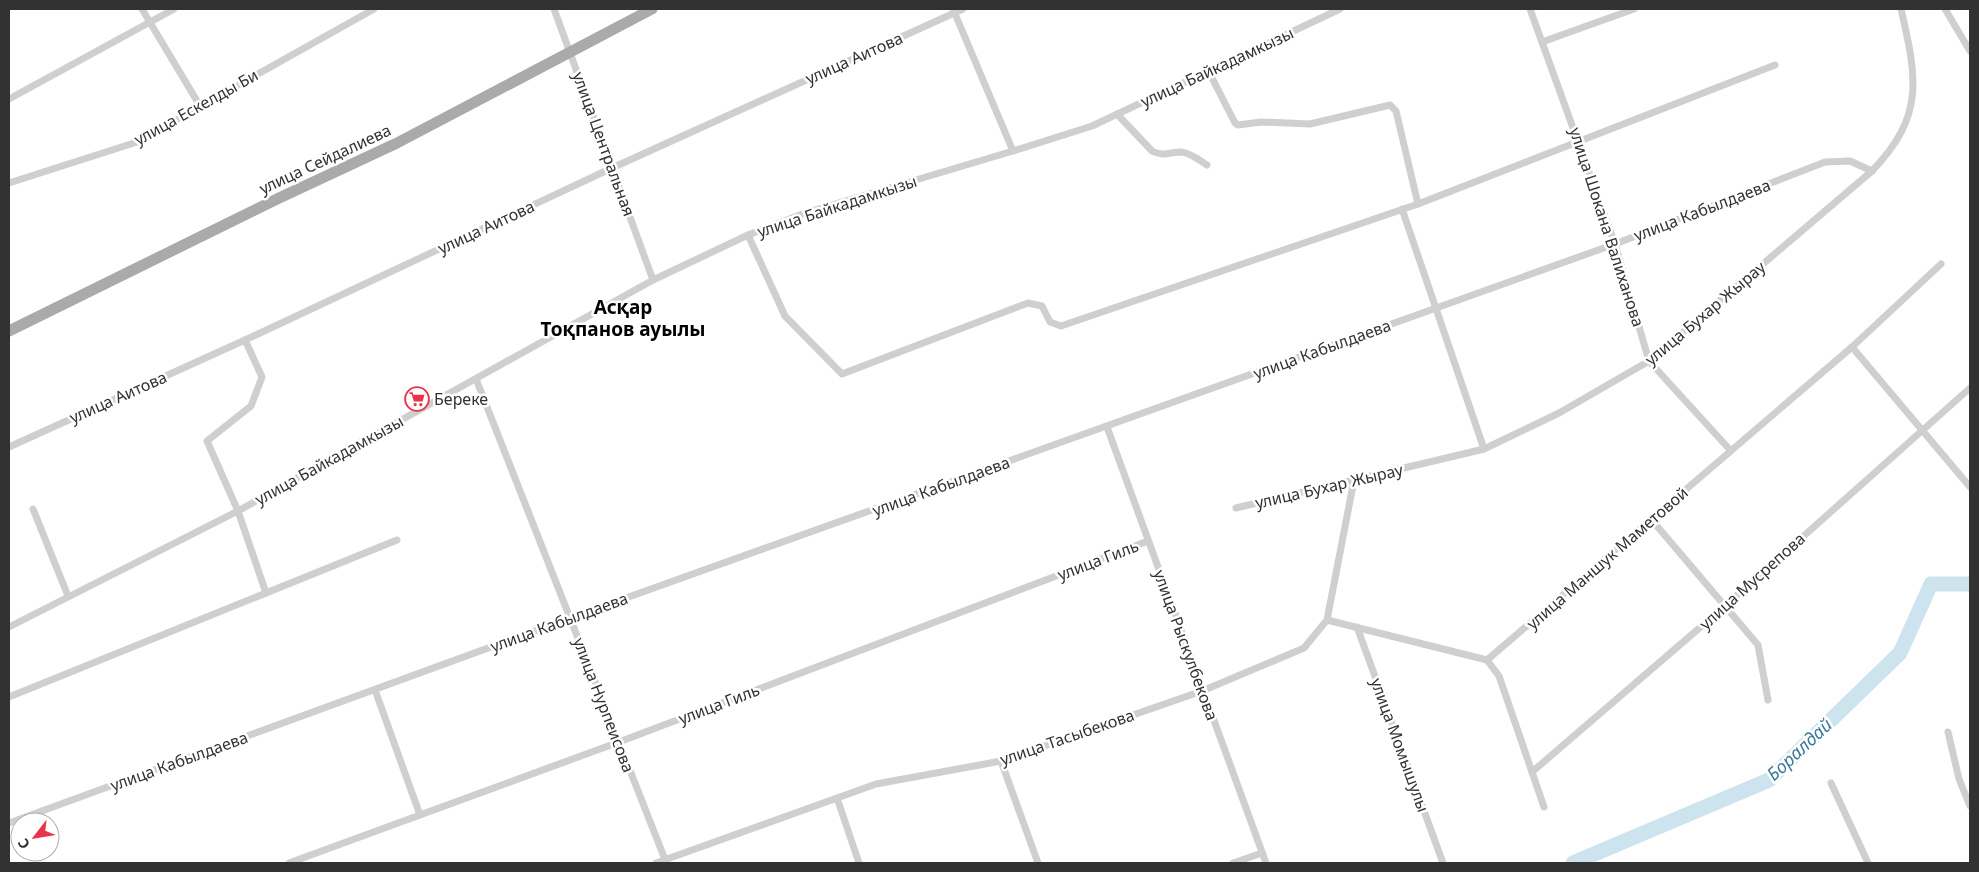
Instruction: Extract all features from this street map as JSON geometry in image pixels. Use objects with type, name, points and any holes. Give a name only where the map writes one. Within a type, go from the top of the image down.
[{"type":"main road","name":"улица Сейдалиева","points":[[9,331],[278,199],[398,143],[652,9]]},
{"type":"street","points":[[142,9],[200,106]]},
{"type":"street","points":[[9,99],[174,9]]},
{"type":"street","name":"улица Ескелды Би","points":[[9,183],[137,142],[374,9]]},
{"type":"street","name":"улица Центральная","points":[[554,9],[653,280]]},
{"type":"street","name":"улица Аитова","points":[[9,447],[245,340],[612,168],[954,11],[963,9]]},
{"type":"street","name":"улица Байкадамкызы","points":[[9,627],[238,511],[653,280],[748,234],[805,213],[1092,126],[1340,9]]},
{"type":"street","name":"улица Шокана Валиханова","points":[[1530,9],[1580,142],[1615,244],[1649,361],[1731,451]]},
{"type":"street","points":[[1542,42],[1634,9]]},
{"type":"street","name":"улица Бухар Жырау","points":[[1236,508],[1484,449],[1559,414],[1649,361],[1872,171],[1888,154],[1906,124],[1914,90],[1910,46],[1901,9]]},
{"type":"street","points":[[1945,9],[1970,51]]},
{"type":"street","points":[[954,11],[1013,151]]},
{"type":"street","points":[[748,234],[785,316],[842,374],[1028,303],[1042,306],[1050,322],[1061,326],[1418,204],[1775,65]]},
{"type":"street","points":[[1208,72],[1235,124],[1238,125],[1261,122],[1310,124],[1390,105],[1396,111],[1418,204]]},
{"type":"street","points":[[1117,114],[1152,151],[1165,155],[1181,152],[1194,156],[1207,165]]},
{"type":"street","name":"улица Кабылдаева","points":[[9,823],[570,618],[1615,244],[1826,162],[1850,161],[1872,171]]},
{"type":"street","points":[[1402,209],[1484,449]]},
{"type":"street","name":"улица Маншук Маметовой","points":[[1487,660],[1852,347],[1941,264]]},
{"type":"street","points":[[245,340],[262,377],[251,406],[208,442],[238,511],[266,593]]},
{"type":"street","points":[[1852,347],[1970,487]]},
{"type":"street","name":"улица Нурпеисова","points":[[476,379],[666,861]]},
{"type":"street","name":"улица Мусрепова","points":[[1532,772],[1725,606],[1970,388]]},
{"type":"street","name":"улица Рыскулбекова","points":[[1107,427],[1266,863]]},
{"type":"street","name":"улица Тасыбекова","points":[[656,863],[876,784],[1001,761],[1202,691],[1304,648],[1327,620],[1354,480]]},
{"type":"street","points":[[33,509],[68,596]]},
{"type":"street","points":[[1651,519],[1758,645],[1768,700]]},
{"type":"street","points":[[9,698],[397,540]]},
{"type":"street","name":"улица Гиль","points":[[289,863],[619,742],[1148,541]]},
{"type":"street","points":[[1327,620],[1487,660],[1499,676],[1544,807]]},
{"type":"street","name":"улица Момышулы","points":[[1357,628],[1443,863]]},
{"type":"street","points":[[375,690],[420,815]]},
{"type":"street","points":[[1948,732],[1959,779],[1970,806]]},
{"type":"street","points":[[1001,761],[1038,863]]},
{"type":"street","points":[[1831,783],[1868,863]]},
{"type":"street","points":[[837,798],[859,863]]},
{"type":"street","points":[[1234,863],[1262,853]]},
{"type":"waterway","name":"Боралдай","points":[[1573,863],[1769,780],[1900,653],[1931,584],[1970,584]]},
{"type":"place","name":"Береке","points":[[417,399]]},
{"type":"district","name":"Асқар Тоқпанов ауылы","points":[[623,318]]}]
